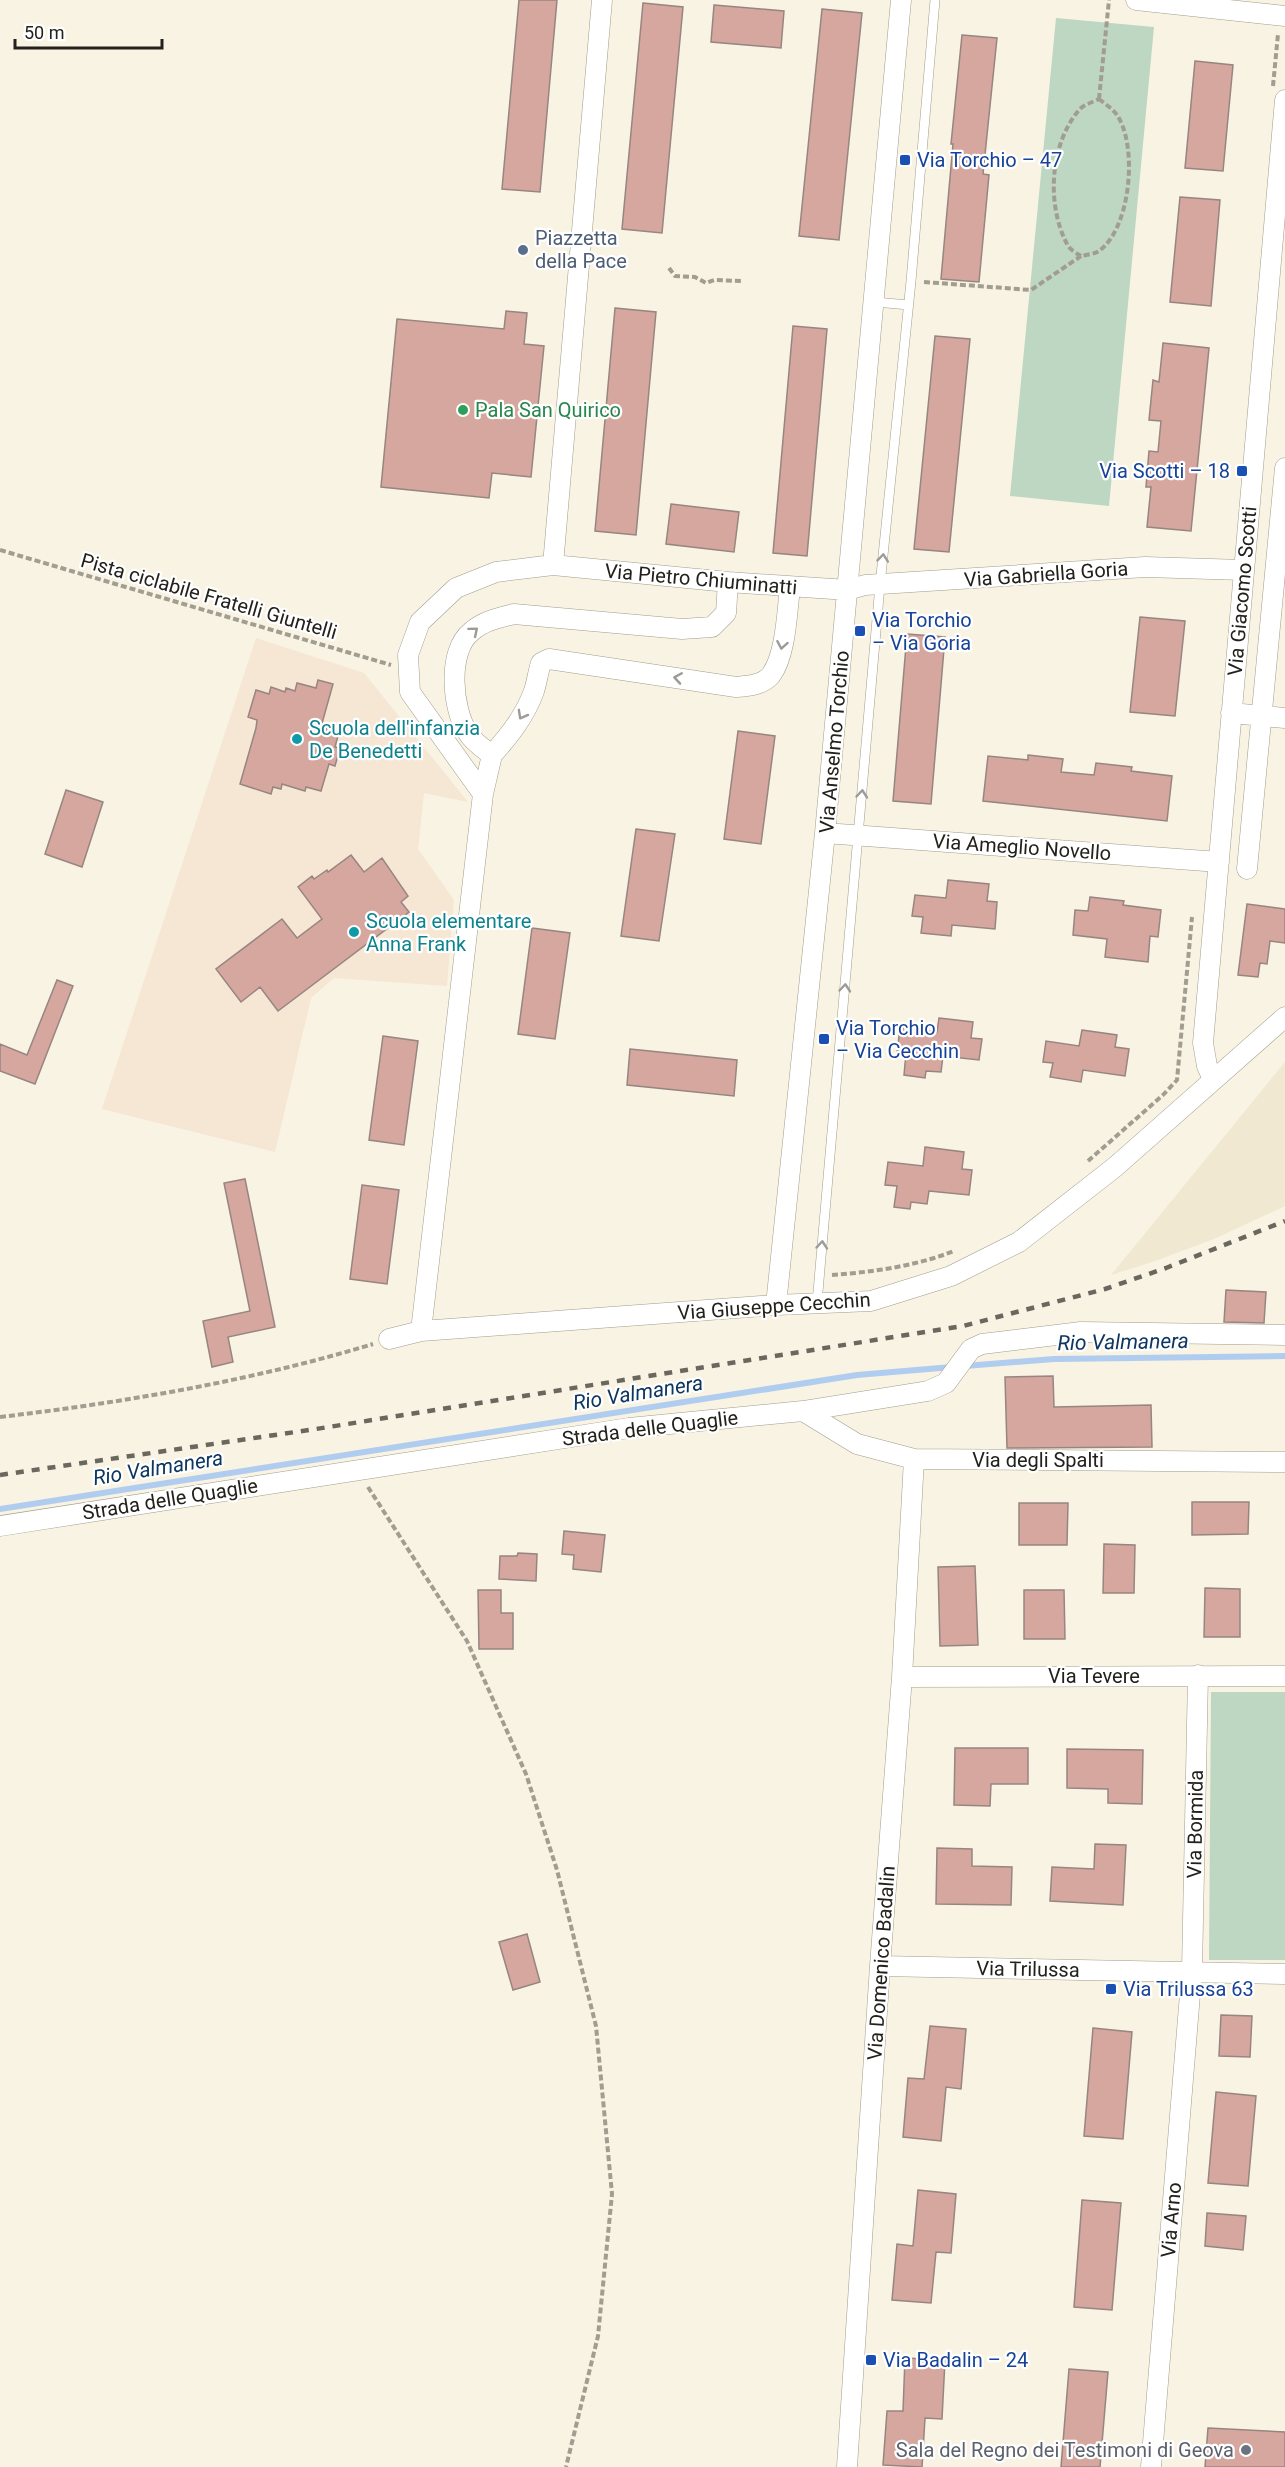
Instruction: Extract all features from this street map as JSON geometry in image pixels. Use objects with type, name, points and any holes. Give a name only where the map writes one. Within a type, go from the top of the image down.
[{"type":"street","points":[[553,565],[602,0]]},
{"type":"street","name":"Via Anselmo Torchio","points":[[776,1305],[825,833],[902,0]]},
{"type":"street","points":[[1136,0],[1282,16]]},
{"type":"street","name":"Via Giacomo Scotti","points":[[1213,1079],[1207,1066],[1203,1043],[1244,570],[1279,93]]},
{"type":"street","points":[[1247,869],[1285,468]]},
{"type":"street","name":"Via Pietro Chiuminatti","points":[[483,794],[410,692],[408,656],[420,622],[456,588],[496,572],[553,565],[728,582],[848,590]]},
{"type":"street","name":"Via Gabriella Goria","points":[[848,590],[865,585],[1144,567],[1244,570]]},
{"type":"street","points":[[492,755],[468,735],[457,712],[453,686],[458,655],[469,633],[488,621],[514,614],[682,629],[712,627],[726,613],[728,582]]},
{"type":"street","points":[[421,1331],[483,794],[492,755],[508,738],[523,715],[534,691],[541,663],[549,659],[736,687],[756,685],[770,676],[780,654],[790,587]]},
{"type":"street","points":[[1231,713],[1285,718]]},
{"type":"street","name":"Via Ameglio Novello","points":[[825,833],[1219,861]]},
{"type":"street","name":"Via Giuseppe Cecchin","points":[[389,1339],[421,1331],[776,1305],[871,1301],[951,1276],[1020,1242],[1115,1167],[1285,1017]]},
{"type":"street","name":"Strada delle Quaglie","points":[[0,1526],[629,1428],[803,1411],[928,1391],[946,1383],[971,1349],[982,1344],[1081,1332],[1285,1335]]},
{"type":"street","name":"Via degli Spalti","points":[[803,1411],[857,1444],[914,1459],[1285,1462]]},
{"type":"street","name":"Via Domenico Badalin","points":[[847,2467],[880,1966],[902,1677],[914,1459]]},
{"type":"street","name":"Via Bormida","points":[[1191,1973],[1198,1676]]},
{"type":"street","name":"Via Tevere","points":[[902,1677],[1285,1676]]},
{"type":"street","name":"Via Trilussa","points":[[880,1966],[1285,1974]]},
{"type":"street","name":"Via Arno","points":[[1151,2467],[1191,1973]]},
{"type":"lane","points":[[817,1303],[880,585],[909,305],[935,0]]},
{"type":"lane","points":[[875,302],[909,305]]},
{"type":"path","points":[[1099,99],[1109,0]]},
{"type":"path","points":[[1279,93],[1282,16]]},
{"type":"path","points":[[1081,256],[1067,246],[1056,211],[1053,170],[1062,136],[1080,108],[1099,99]]},
{"type":"path","points":[[911,281],[1031,290],[1081,256],[1098,251],[1115,231],[1126,199],[1130,163],[1125,136],[1117,115],[1099,99]]},
{"type":"path","points":[[669,268],[675,276],[695,277],[705,283],[714,280],[742,281]]},
{"type":"path","name":"Pista ciclabile Fratelli Giuntelli","points":[[0,550],[409,670]]},
{"type":"path","points":[[1082,1166],[1177,1080],[1193,906]]},
{"type":"path","points":[[820,1276],[865,1273],[935,1258],[957,1250]]},
{"type":"path","points":[[0,1417],[100,1405],[306,1364],[389,1339]]},
{"type":"path","points":[[356,1469],[467,1641],[526,1774],[557,1870],[596,2026],[612,2194],[598,2336],[566,2467]]},
{"type":"shaded area","points":[[256,638],[364,673],[468,802],[424,793],[418,849],[454,900],[447,986],[334,978],[311,998],[275,1152],[102,1109]]},
{"type":"shaded area","points":[[1285,1062],[1285,1206],[1214,1239],[1111,1275]]},
{"type":"green space","points":[[1056,18],[1154,27],[1109,506],[1010,496]]},
{"type":"green space","points":[[1211,1692],[1285,1692],[1285,1960],[1209,1960]]},
{"type":"building","points":[[519,0],[557,0],[540,192],[502,189]]},
{"type":"building","points":[[643,3],[683,7],[662,233],[622,229]]},
{"type":"building","points":[[714,5],[784,11],[781,48],[711,42]]},
{"type":"building","points":[[822,9],[862,13],[839,240],[799,236]]},
{"type":"building","points":[[962,35],[997,38],[983,174],[989,175],[979,282],[941,279]]},
{"type":"building","points":[[1195,61],[1233,65],[1223,171],[1185,168]]},
{"type":"building","points":[[1180,197],[1220,200],[1211,306],[1170,302]]},
{"type":"building","points":[[615,308],[656,312],[636,535],[595,531]]},
{"type":"building","name":"Pala San Quirico","points":[[506,311],[527,313],[524,344],[544,346],[531,477],[492,473],[489,498],[381,487],[397,319],[504,329]]},
{"type":"building","points":[[793,326],[827,329],[807,556],[773,553]]},
{"type":"building","points":[[935,336],[970,339],[949,552],[914,549]]},
{"type":"building","points":[[1163,343],[1209,348],[1191,531],[1147,527],[1151,487],[1146,487],[1149,451],[1158,452],[1161,421],[1149,420],[1153,380],[1159,382]]},
{"type":"building","points":[[671,504],[739,512],[734,552],[666,544]]},
{"type":"building","points":[[1140,617],[1185,621],[1175,716],[1130,712]]},
{"type":"building","points":[[907,634],[945,637],[931,804],[893,801]]},
{"type":"building","name":"Scuola dell'infanzia De Benedetti","points":[[318,680],[333,684],[321,727],[339,732],[335,747],[340,748],[335,766],[329,764],[321,791],[306,787],[305,791],[282,784],[281,789],[273,787],[271,794],[240,784],[256,728],[257,720],[248,717],[256,690],[269,694],[271,687],[285,692],[286,688],[295,691],[297,683],[316,688]]},
{"type":"building","points":[[738,731],[775,736],[761,844],[724,839]]},
{"type":"building","points":[[1028,755],[1063,759],[1061,772],[1094,775],[1096,763],[1132,767],[1131,771],[1172,776],[1167,821],[983,801],[988,756],[1028,760]]},
{"type":"building","points":[[66,790],[103,802],[82,867],[45,854]]},
{"type":"building","points":[[636,829],[675,834],[659,941],[621,936]]},
{"type":"building","name":"Scuola elementare Anna Frank","points":[[351,855],[364,872],[382,858],[408,896],[401,902],[409,912],[278,1011],[260,987],[241,1002],[216,969],[282,919],[297,938],[322,919],[298,887],[312,876],[314,879],[327,870],[328,872]]},
{"type":"building","points":[[948,880],[989,884],[987,901],[997,902],[995,929],[952,925],[951,936],[921,933],[923,917],[912,916],[915,895],[946,898]]},
{"type":"building","points":[[1090,897],[1124,901],[1123,905],[1161,910],[1158,937],[1150,936],[1148,962],[1105,957],[1107,939],[1073,935],[1075,910],[1088,911]]},
{"type":"building","points":[[1247,904],[1285,909],[1285,943],[1270,941],[1267,964],[1260,963],[1258,977],[1238,975]]},
{"type":"building","points":[[532,928],[570,933],[555,1039],[518,1034]]},
{"type":"building","points":[[57,980],[73,986],[35,1084],[0,1071],[0,1044],[27,1055]]},
{"type":"building","points":[[939,1018],[973,1022],[971,1038],[982,1039],[979,1060],[943,1056],[941,1072],[926,1071],[925,1078],[904,1075],[906,1053],[897,1052],[900,1028],[937,1032]]},
{"type":"building","points":[[1082,1030],[1117,1035],[1115,1047],[1129,1049],[1125,1076],[1083,1070],[1081,1082],[1050,1077],[1053,1063],[1043,1062],[1046,1041],[1079,1046]]},
{"type":"building","points":[[383,1036],[418,1041],[404,1145],[369,1140]]},
{"type":"building","points":[[630,1049],[737,1060],[734,1096],[627,1085]]},
{"type":"building","points":[[925,1147],[964,1152],[962,1169],[972,1170],[969,1195],[929,1191],[927,1204],[911,1202],[910,1209],[894,1207],[897,1186],[885,1185],[888,1162],[923,1166]]},
{"type":"building","points":[[245,1179],[275,1327],[228,1337],[233,1362],[212,1367],[203,1321],[250,1311],[224,1183]]},
{"type":"building","points":[[362,1185],[399,1190],[387,1284],[350,1279]]},
{"type":"building","points":[[1226,1290],[1266,1292],[1264,1323],[1224,1322]]},
{"type":"building","points":[[1053,1376],[1054,1407],[1151,1405],[1152,1447],[1007,1448],[1005,1377]]},
{"type":"building","points":[[1192,1502],[1249,1502],[1248,1534],[1192,1535]]},
{"type":"building","points":[[1019,1503],[1068,1503],[1067,1545],[1019,1545]]},
{"type":"building","points":[[564,1531],[605,1535],[601,1572],[573,1569],[574,1555],[562,1554]]},
{"type":"building","points":[[1104,1544],[1135,1545],[1134,1593],[1103,1593]]},
{"type":"building","points":[[518,1553],[537,1554],[536,1581],[499,1579],[500,1556],[517,1556]]},
{"type":"building","points":[[975,1566],[978,1645],[940,1646],[938,1567]]},
{"type":"building","points":[[1205,1588],[1240,1589],[1240,1637],[1204,1637]]},
{"type":"building","points":[[478,1590],[501,1590],[501,1613],[513,1613],[513,1649],[479,1649]]},
{"type":"building","points":[[1024,1590],[1064,1590],[1065,1639],[1024,1639]]},
{"type":"building","points":[[955,1748],[1028,1748],[1028,1784],[991,1784],[990,1806],[954,1805]]},
{"type":"building","points":[[1067,1749],[1143,1750],[1142,1804],[1108,1803],[1108,1789],[1067,1788]]},
{"type":"building","points":[[1095,1844],[1126,1845],[1123,1905],[1050,1901],[1052,1867],[1094,1869]]},
{"type":"building","points":[[937,1848],[972,1849],[972,1866],[1012,1867],[1011,1905],[936,1904]]},
{"type":"building","points":[[527,1934],[540,1982],[513,1990],[499,1942]]},
{"type":"building","points":[[1221,2015],[1252,2016],[1250,2057],[1219,2056]]},
{"type":"building","points":[[930,2026],[966,2029],[961,2089],[946,2087],[941,2141],[903,2137],[908,2078],[924,2079]]},
{"type":"building","points":[[1093,2028],[1132,2032],[1123,2139],[1084,2136]]},
{"type":"building","points":[[1216,2092],[1256,2096],[1248,2186],[1208,2183]]},
{"type":"building","points":[[918,2190],[956,2194],[951,2253],[936,2252],[931,2303],[892,2300],[897,2244],[913,2246]]},
{"type":"building","points":[[1082,2200],[1121,2203],[1112,2310],[1074,2307]]},
{"type":"building","points":[[1207,2213],[1246,2216],[1243,2250],[1205,2246]]},
{"type":"building","points":[[905,2358],[945,2360],[942,2419],[925,2418],[922,2467],[883,2465],[887,2411],[903,2411]]},
{"type":"building","points":[[1069,2369],[1108,2372],[1100,2467],[1061,2467]]},
{"type":"building","name":"Sala del Regno dei Testimoni di Geova","points":[[1208,2428],[1285,2432],[1285,2467],[1205,2467]]},
{"type":"waterway","name":"Rio Valmanera","points":[[965,1366],[1054,1359],[1285,1356]]},
{"type":"waterway","name":"Rio Valmanera","points":[[0,1509],[857,1375],[952,1367]]},
{"type":"railway","points":[[0,1475],[316,1429],[963,1326],[1105,1289],[1166,1268],[1285,1221]]},
{"type":"place","name":"Via Torchio – 47","points":[[905,160]]},
{"type":"place","name":"Piazzetta della Pace","points":[[523,250]]},
{"type":"place","name":"Pala San Quirico","points":[[463,410]]},
{"type":"place","name":"Via Scotti – 18","points":[[1242,471]]},
{"type":"place","name":"Via Torchio – Via Goria","points":[[860,631]]},
{"type":"place","name":"Scuola dell'infanzia De Benedetti","points":[[297,739]]},
{"type":"place","name":"Scuola elementare Anna Frank","points":[[354,932]]},
{"type":"place","name":"Via Torchio – Via Cecchin","points":[[824,1039]]},
{"type":"place","name":"Via Trilussa 63","points":[[1111,1989]]},
{"type":"place","name":"Via Badalin – 24","points":[[871,2360]]},
{"type":"place","name":"Sala del Regno dei Testimoni di Geova","points":[[1246,2450]]}]
